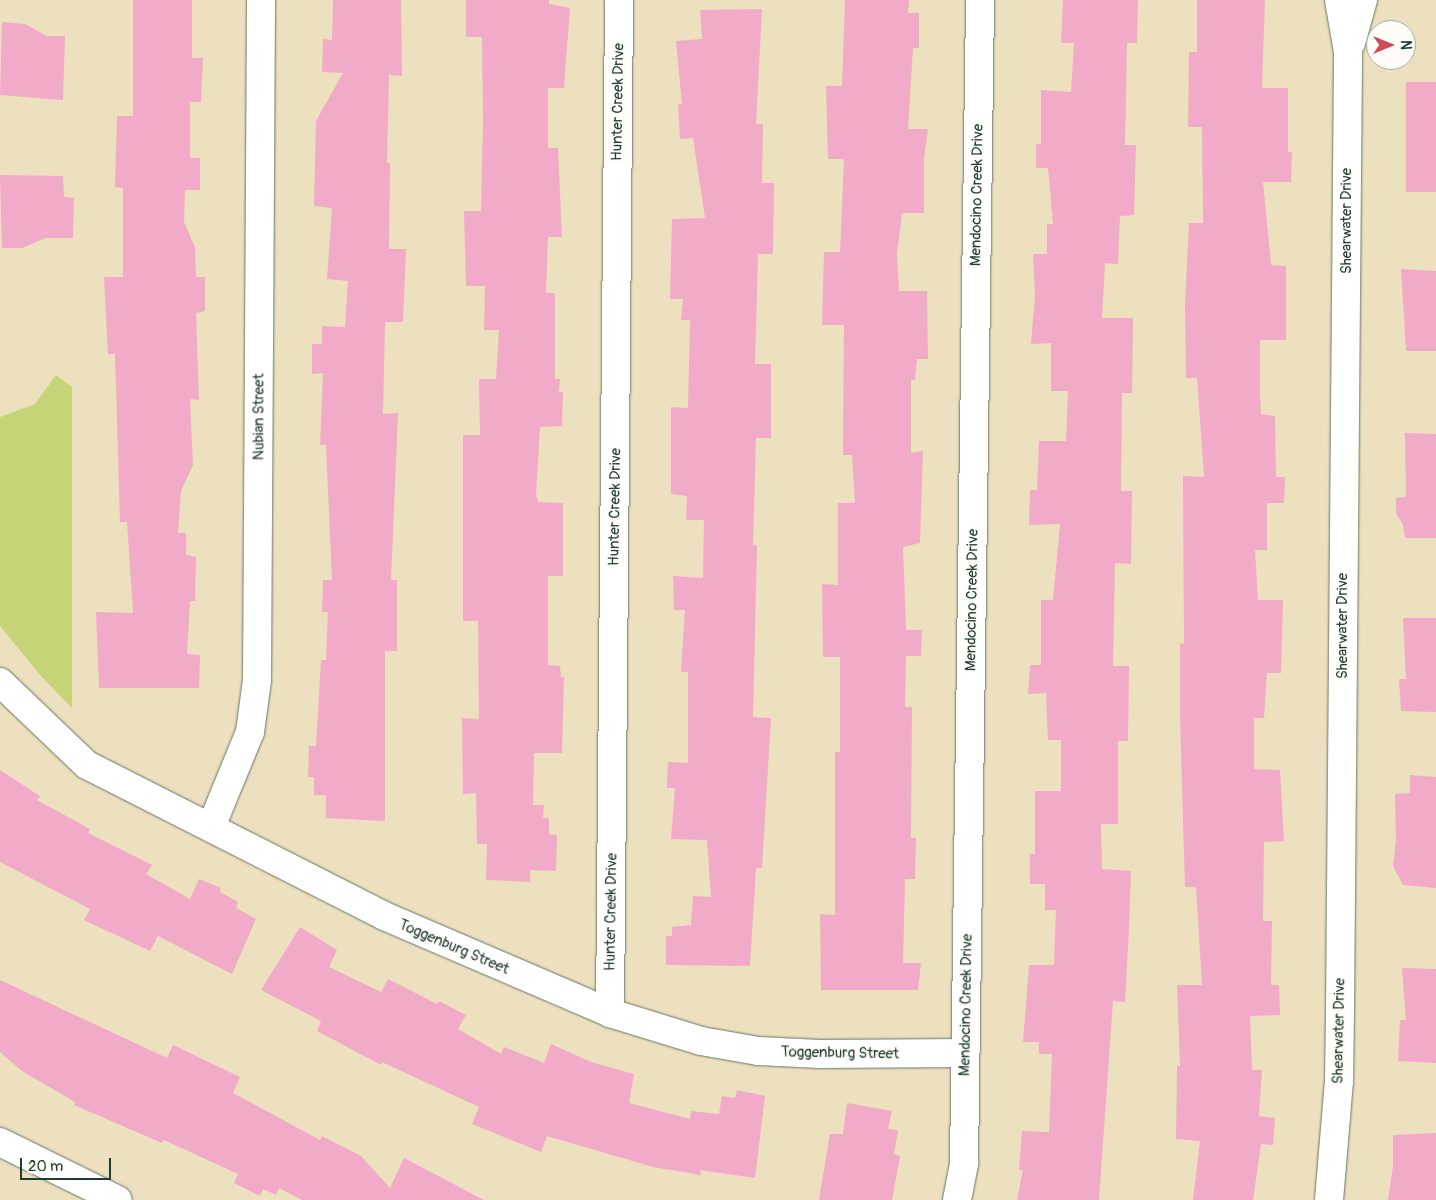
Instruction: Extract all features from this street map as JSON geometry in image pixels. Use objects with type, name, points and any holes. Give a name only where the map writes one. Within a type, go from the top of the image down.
[{"type":"street","name":"Nubian Street","points":[[211,827],[250,732],[257,680],[261,0]]},
{"type":"street","name":"Hunter Creek Drive","points":[[610,1013],[619,0]]},
{"type":"street","name":"Mendocino Creek Drive","points":[[957,1200],[964,1163],[980,0]]},
{"type":"street","name":"Shearwater Drive","points":[[1329,1200],[1339,1082],[1348,52],[1339,0]]},
{"type":"street","name":"Shearwater Drive","points":[[1348,52],[1363,0]]},
{"type":"street","name":"Toggenburg Street","points":[[1,686],[87,765],[384,916],[610,1013],[701,1041],[758,1051],[820,1054],[965,1053]]},
{"type":"street","points":[[0,1142],[118,1200]]},
{"type":"green space","points":[[56,375],[72,387],[72,708],[41,676],[0,626],[0,417],[35,404]]},
{"type":"building","points":[[133,0],[192,0],[192,58],[203,58],[201,102],[190,102],[190,158],[200,158],[200,190],[185,190],[184,222],[195,247],[196,277],[205,277],[205,311],[196,313],[199,400],[190,399],[193,465],[181,491],[178,533],[186,533],[186,555],[196,557],[195,601],[190,601],[187,654],[200,655],[199,688],[99,688],[96,612],[133,613],[127,522],[120,522],[115,354],[108,354],[104,277],[123,277],[123,188],[115,187],[117,116],[133,116]]},
{"type":"building","points":[[333,0],[401,0],[402,76],[389,75],[387,163],[390,163],[389,249],[406,249],[403,322],[385,322],[383,414],[398,413],[391,580],[397,580],[397,651],[385,651],[385,821],[326,818],[326,795],[314,795],[314,777],[308,777],[309,746],[316,746],[321,660],[326,660],[328,612],[322,612],[323,580],[332,580],[326,445],[320,445],[323,373],[312,374],[312,344],[322,344],[322,326],[345,327],[348,281],[327,279],[332,208],[314,206],[316,121],[343,73],[322,72],[323,39],[332,40]]},
{"type":"building","points":[[466,0],[549,0],[549,4],[570,8],[564,88],[548,88],[548,148],[558,148],[562,237],[548,237],[546,293],[555,293],[555,379],[560,379],[559,392],[563,392],[562,426],[540,427],[536,494],[538,502],[563,503],[563,576],[548,576],[548,665],[560,666],[561,677],[564,677],[562,753],[534,753],[533,805],[544,805],[543,818],[549,818],[549,834],[557,835],[556,871],[530,870],[530,882],[486,880],[487,844],[477,844],[476,793],[463,794],[462,718],[479,719],[478,621],[463,621],[463,435],[480,435],[479,379],[496,379],[499,330],[484,330],[485,286],[466,286],[464,211],[481,211],[483,121],[482,37],[466,37]]},
{"type":"building","points":[[845,0],[909,0],[908,13],[919,13],[919,48],[913,48],[908,129],[928,129],[924,159],[924,213],[902,213],[897,254],[899,291],[927,291],[928,359],[917,359],[915,380],[911,380],[911,453],[923,451],[920,543],[903,547],[906,630],[922,630],[921,656],[906,656],[905,707],[912,707],[911,838],[916,838],[915,879],[905,879],[903,963],[921,963],[918,990],[821,990],[820,914],[835,915],[835,752],[840,752],[840,657],[823,657],[822,584],[838,585],[838,503],[855,503],[852,455],[843,455],[844,325],[822,325],[824,252],[840,252],[844,159],[828,159],[826,86],[842,86]]},
{"type":"building","points":[[1063,0],[1138,0],[1137,43],[1127,43],[1125,145],[1136,145],[1134,215],[1120,216],[1118,264],[1105,263],[1102,318],[1133,318],[1132,393],[1122,393],[1121,491],[1132,491],[1131,564],[1115,563],[1113,666],[1129,666],[1128,741],[1118,741],[1118,824],[1101,824],[1102,869],[1131,871],[1129,928],[1125,1002],[1113,1001],[1099,1200],[1017,1200],[1023,1170],[1019,1170],[1022,1131],[1049,1132],[1052,1054],[1039,1054],[1039,1042],[1023,1042],[1029,965],[1054,965],[1056,910],[1045,910],[1045,884],[1030,884],[1030,854],[1035,854],[1035,791],[1061,791],[1061,740],[1048,740],[1046,693],[1028,694],[1030,665],[1041,665],[1041,600],[1053,600],[1060,524],[1029,525],[1030,490],[1037,490],[1039,441],[1066,441],[1068,391],[1051,391],[1051,343],[1031,344],[1035,295],[1033,254],[1047,254],[1047,224],[1053,224],[1048,168],[1036,168],[1036,144],[1041,144],[1041,90],[1071,92],[1074,43],[1061,43]]},
{"type":"building","points":[[1197,0],[1265,0],[1262,88],[1288,88],[1288,152],[1292,152],[1291,182],[1263,182],[1271,265],[1286,266],[1286,340],[1260,340],[1261,414],[1275,416],[1276,477],[1285,477],[1284,503],[1267,503],[1267,550],[1255,550],[1258,600],[1283,600],[1281,673],[1267,673],[1264,718],[1254,718],[1254,769],[1280,770],[1284,841],[1264,842],[1263,921],[1272,921],[1271,985],[1279,985],[1280,1015],[1250,1016],[1252,1070],[1262,1070],[1259,1116],[1275,1118],[1273,1145],[1261,1144],[1253,1200],[1193,1200],[1200,1141],[1176,1139],[1177,1066],[1180,1066],[1177,985],[1202,985],[1196,887],[1185,887],[1180,717],[1180,643],[1184,644],[1183,476],[1204,477],[1197,378],[1186,378],[1185,305],[1189,223],[1203,223],[1202,127],[1188,127],[1189,52],[1197,52]]},
{"type":"building","points":[[762,9],[756,124],[763,124],[762,183],[774,183],[773,254],[758,254],[755,364],[771,364],[771,438],[756,438],[753,545],[757,545],[753,717],[771,718],[762,868],[756,868],[750,966],[666,965],[666,936],[672,936],[672,927],[691,925],[693,896],[711,897],[707,840],[671,839],[675,788],[667,788],[668,762],[688,763],[688,672],[681,672],[685,610],[674,610],[673,576],[703,578],[704,520],[686,520],[687,496],[671,494],[671,407],[688,408],[690,320],[681,320],[683,299],[670,299],[672,219],[705,218],[693,138],[680,139],[678,104],[682,104],[676,41],[702,39],[700,10]]},
{"type":"building","points":[[2,22],[25,24],[47,36],[65,36],[63,100],[0,95]]},
{"type":"building","points":[[1406,82],[1436,82],[1436,192],[1406,192]]},
{"type":"building","points":[[0,175],[63,176],[64,197],[74,198],[73,238],[46,238],[22,248],[2,248]]},
{"type":"building","points":[[1401,269],[1436,271],[1436,351],[1406,351]]},
{"type":"building","points":[[1405,433],[1436,434],[1436,538],[1405,538],[1403,525],[1396,513],[1396,498],[1406,497]]},
{"type":"building","points":[[1403,618],[1436,618],[1436,712],[1401,711],[1399,679],[1406,679]]},
{"type":"building","points":[[0,770],[40,796],[37,800],[90,829],[88,833],[152,865],[146,874],[190,899],[199,879],[221,888],[220,892],[238,902],[236,908],[256,919],[232,974],[158,936],[150,951],[84,920],[90,909],[0,862]]},
{"type":"building","points":[[1410,775],[1436,777],[1436,888],[1403,885],[1393,866],[1396,840],[1395,794],[1410,793]]},
{"type":"building","points":[[300,927],[337,950],[329,967],[381,992],[388,979],[437,1004],[439,1001],[466,1015],[458,1029],[501,1054],[504,1047],[544,1063],[551,1044],[591,1062],[634,1074],[629,1103],[690,1119],[691,1111],[719,1114],[722,1096],[735,1098],[737,1090],[765,1096],[755,1178],[700,1170],[701,1175],[653,1167],[547,1136],[541,1152],[472,1124],[479,1107],[382,1062],[381,1065],[317,1031],[321,1021],[261,990]]},
{"type":"building","points":[[1402,968],[1436,969],[1436,1063],[1398,1061],[1400,1020],[1406,1020]]},
{"type":"building","points":[[0,980],[167,1058],[173,1045],[240,1077],[233,1093],[320,1140],[322,1136],[361,1156],[390,1188],[404,1158],[484,1200],[302,1200],[279,1188],[276,1195],[263,1189],[260,1196],[234,1183],[238,1174],[164,1140],[162,1143],[74,1105],[75,1102],[22,1071],[0,1052]]},
{"type":"building","points":[[847,1103],[892,1111],[888,1129],[898,1130],[894,1154],[900,1156],[892,1200],[819,1200],[830,1134],[843,1134]]},
{"type":"building","points":[[1436,1133],[1436,1200],[1388,1200],[1393,1166],[1393,1135]]}]
